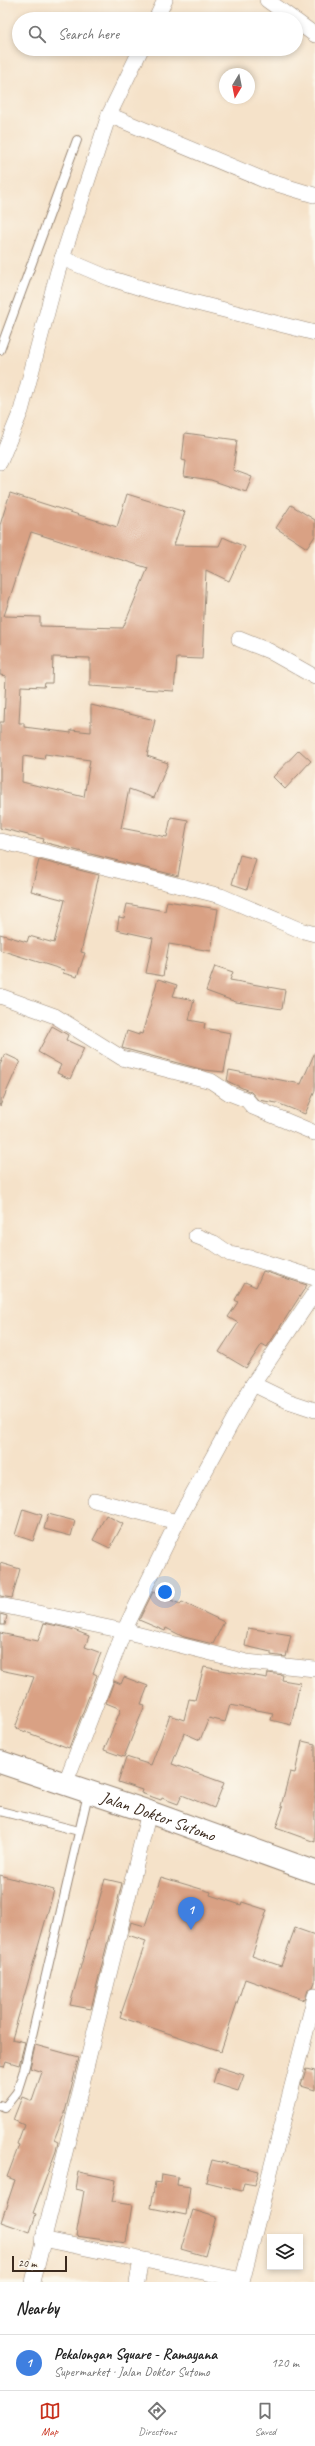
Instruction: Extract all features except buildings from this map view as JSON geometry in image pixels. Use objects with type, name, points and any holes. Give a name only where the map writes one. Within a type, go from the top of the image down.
[{"type":"highway","name":"Jalan Doktor Sutomo","points":[[0,1762],[149,1812],[315,1872]]},
{"type":"street","points":[[159,12],[165,0]]},
{"type":"street","points":[[267,0],[283,12]]},
{"type":"street","points":[[303,26],[315,35]]},
{"type":"street","points":[[0,462],[20,411],[62,258],[109,115],[138,56]]},
{"type":"street","points":[[109,115],[264,180],[314,195]]},
{"type":"street","points":[[62,258],[109,278],[157,293],[315,333]]},
{"type":"street","points":[[239,639],[269,650],[315,677]]},
{"type":"street","points":[[0,841],[221,896],[300,930],[315,934]]},
{"type":"street","points":[[0,996],[55,1016],[122,1058],[210,1081],[229,1093],[248,1100],[253,1107],[315,1133]]},
{"type":"street","points":[[196,1236],[214,1243],[230,1254],[251,1258],[315,1278]]},
{"type":"street","points":[[65,1784],[124,1631],[177,1522],[253,1384],[315,1292]]},
{"type":"street","points":[[253,1384],[288,1401],[315,1410]]},
{"type":"street","points":[[94,1500],[177,1522]]},
{"type":"street","points":[[0,1605],[124,1631],[247,1662],[315,1669]]},
{"type":"street","points":[[33,2282],[42,2239],[99,2021],[149,1812]]},
{"type":"street","points":[[42,2239],[242,2281],[315,1996]]},
{"type":"street","points":[[137,2282],[141,2260]]},
{"type":"lane","points":[[0,350],[77,140]]},
{"type":"lane","points":[[0,2114],[3,2106],[17,2092],[24,2070],[89,1792]]},
{"type":"lane","points":[[0,1811],[79,1831]]},
{"type":"place","name":"Pekalongan Square - Ramayana","points":[[191,1930]]}]
